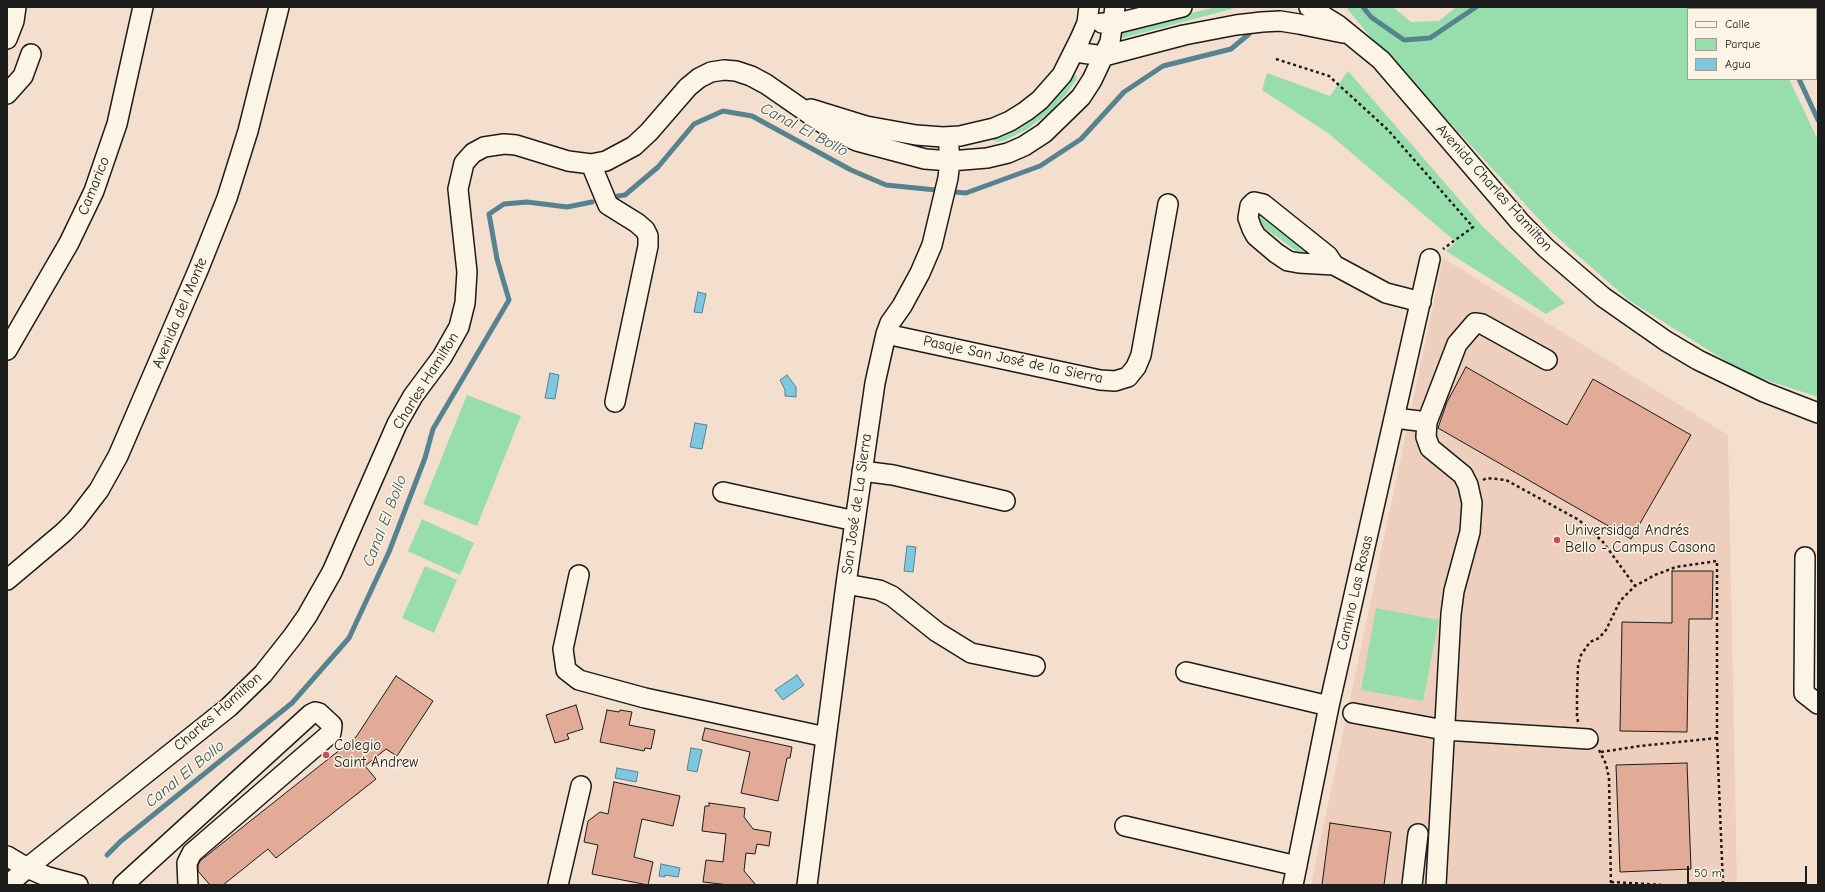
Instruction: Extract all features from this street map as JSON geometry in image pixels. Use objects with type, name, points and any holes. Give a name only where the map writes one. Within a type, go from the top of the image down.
[{"type":"street","points":[[7,39],[14,21],[16,7]]},
{"type":"street","name":"Camarico","points":[[7,350],[69,243],[94,191],[117,124],[143,7]]},
{"type":"street","name":"Avenida del Monte","points":[[7,579],[50,544],[76,520],[99,490],[118,456],[199,268],[227,198],[248,131],[279,7]]},
{"type":"street","name":"Avenida Charles Hamilton","points":[[1309,7],[1329,18],[1352,35],[1392,71],[1520,222],[1603,297],[1666,341],[1698,360],[1764,392],[1818,413]]},
{"type":"street","points":[[1088,15],[1114,15],[1171,8]]},
{"type":"street","name":"Charles Hamilton","points":[[798,106],[866,126],[916,136],[960,136],[994,128],[1010,121],[1026,111],[1040,100],[1062,75],[1075,52],[1088,15]]},
{"type":"street","name":"Charles Hamilton","points":[[10,883],[229,707],[263,674],[286,646],[307,616],[335,566],[398,424],[413,396],[442,357],[459,327],[465,303],[467,272],[458,189],[464,163],[473,153],[484,147],[504,144],[568,161],[591,164],[606,161],[634,146],[649,132],[688,87],[699,78],[711,72],[736,71],[751,76],[831,129],[857,141],[926,159],[950,161],[987,158],[1008,153],[1024,146],[1044,133],[1081,97],[1092,80],[1110,42],[1114,15]]},
{"type":"street","name":"Avenida Charles Hamilton","points":[[1075,52],[1104,56],[1184,35],[1236,24],[1262,22],[1280,21],[1352,35]]},
{"type":"street","points":[[7,94],[22,76],[31,54]]},
{"type":"street","name":"San José de La Sierra","points":[[807,885],[846,584],[875,383],[886,334],[890,323],[902,306],[920,273],[932,245],[942,206],[950,161],[948,137]]},
{"type":"street","points":[[591,164],[608,205],[637,223],[645,230],[648,236],[648,246],[615,402]]},
{"type":"street","name":"Pasaje San José de la Sierra","points":[[886,334],[1100,380],[1115,381],[1128,377],[1136,367],[1141,355],[1168,204]]},
{"type":"street","name":"Camino Las Rosas","points":[[1293,885],[1329,706],[1430,259]]},
{"type":"street","points":[[1334,265],[1386,293],[1421,302]]},
{"type":"street","points":[[1436,885],[1444,730],[1454,591],[1470,532],[1472,503],[1463,475],[1430,448],[1426,437],[1427,422],[1457,344],[1475,323],[1482,324],[1547,360]]},
{"type":"street","points":[[1395,418],[1427,422]]},
{"type":"street","points":[[862,471],[893,475],[1005,501]]},
{"type":"street","points":[[723,492],[855,521]]},
{"type":"street","points":[[1805,557],[1804,693],[1818,704]]},
{"type":"street","points":[[579,575],[563,649],[566,670],[579,680],[645,698],[826,737]]},
{"type":"street","points":[[846,584],[879,590],[892,596],[937,632],[971,653],[1035,666]]},
{"type":"street","points":[[1186,672],[1329,706]]},
{"type":"street","points":[[123,885],[311,714],[315,712],[319,713],[332,725],[331,733],[192,853],[187,863],[188,885]]},
{"type":"street","points":[[1352,713],[1444,730],[1588,739]]},
{"type":"street","points":[[558,885],[581,786]]},
{"type":"street","points":[[1125,826],[1297,866]]},
{"type":"street","points":[[1412,885],[1418,834]]},
{"type":"street","points":[[7,856],[27,868],[48,877],[78,885]]},
{"type":"path","points":[[1276,59],[1329,76],[1388,130],[1474,227],[1430,259]]},
{"type":"path","points":[[1468,487],[1487,478],[1506,480],[1547,501],[1579,520],[1603,542],[1635,586]]},
{"type":"path","points":[[1664,885],[1611,884],[1609,778],[1606,764],[1601,752],[1580,730],[1577,716],[1578,666],[1581,655],[1590,642],[1598,638],[1606,630],[1620,601],[1635,586],[1676,566],[1718,561],[1717,738],[1723,885]]},
{"type":"path","points":[[1601,752],[1640,746],[1717,738]]},
{"type":"shaded area","name":"Universidad Andrés Bello - Campus Casona","points":[[1443,258],[1728,435],[1737,885],[1311,885]]},
{"type":"green space","points":[[1217,7],[1239,7],[1123,38],[1119,37],[1119,30]]},
{"type":"green space","points":[[1346,7],[1393,7],[1411,22],[1439,21],[1456,7],[1747,7],[1748,8],[1687,8],[1687,80],[1789,80],[1818,140],[1818,397],[1745,373],[1630,301],[1549,230],[1367,33]]},
{"type":"green space","points":[[1348,71],[1483,227],[1565,303],[1546,314],[1446,251],[1456,242],[1328,133],[1262,90],[1267,73],[1330,96]]},
{"type":"green space","points":[[1070,75],[1075,75],[1077,78],[1068,92],[1050,112],[1026,130],[1003,141],[997,142],[992,139],[993,135]]},
{"type":"green space","points":[[1255,211],[1263,212],[1317,255],[1302,255],[1259,224]]},
{"type":"green space","points":[[467,395],[521,416],[477,526],[423,504]]},
{"type":"green space","points":[[422,519],[474,543],[460,575],[408,551]]},
{"type":"green space","points":[[425,566],[457,580],[434,633],[402,618]]},
{"type":"green space","points":[[1376,608],[1439,620],[1423,701],[1361,690]]},
{"type":"water","points":[[698,292],[706,294],[702,313],[694,312]]},
{"type":"water","points":[[550,373],[559,375],[555,399],[545,398]]},
{"type":"water","points":[[787,375],[796,387],[796,397],[785,396],[785,390],[780,380]]},
{"type":"water","points":[[695,423],[707,425],[702,449],[690,447]]},
{"type":"water","points":[[907,546],[916,547],[913,572],[904,571]]},
{"type":"water","points":[[797,675],[804,685],[783,700],[775,690]]},
{"type":"water","points":[[691,748],[702,750],[697,772],[687,770]]},
{"type":"water","points":[[617,768],[638,772],[636,782],[615,778]]},
{"type":"water","points":[[661,864],[680,868],[678,877],[665,875],[665,877],[659,876]]},
{"type":"building","points":[[1466,367],[1567,425],[1593,379],[1691,435],[1631,539],[1438,428],[1447,402]]},
{"type":"building","points":[[1672,571],[1713,571],[1712,619],[1689,619],[1687,732],[1620,731],[1622,622],[1672,623]]},
{"type":"building","points":[[396,676],[433,701],[397,756],[386,749],[365,766],[376,779],[276,858],[268,849],[223,885],[210,885],[198,871],[200,861],[356,737]]},
{"type":"building","points":[[576,705],[583,729],[567,734],[569,739],[555,743],[546,715]]},
{"type":"building","points":[[607,710],[632,712],[629,725],[655,730],[651,749],[645,748],[644,751],[600,742]]},
{"type":"building","points":[[705,728],[792,747],[790,758],[787,758],[778,801],[741,793],[750,752],[702,740]]},
{"type":"building","points":[[1687,763],[1691,869],[1620,872],[1616,765]]},
{"type":"building","points":[[614,782],[680,796],[673,826],[642,819],[634,857],[653,862],[648,885],[592,874],[598,845],[584,842],[588,821],[600,812],[608,814]]},
{"type":"building","points":[[709,803],[745,808],[744,817],[753,829],[771,832],[769,846],[757,844],[755,854],[746,853],[744,871],[756,885],[729,885],[703,882],[706,860],[723,862],[726,834],[702,831],[705,806],[709,806]]},
{"type":"building","points":[[1330,823],[1391,832],[1384,885],[1322,885]]},
{"type":"waterway","name":"Canal El Bollo","points":[[1363,7],[1371,17],[1404,40],[1430,38],[1476,7]]},
{"type":"waterway","name":"Canal El Bollo","points":[[955,192],[966,193],[1040,166],[1081,139],[1124,92],[1163,66],[1231,49],[1249,34]]},
{"type":"waterway","name":"Canal El Bollo","points":[[1799,80],[1818,120]]},
{"type":"waterway","name":"Canal El Bollo","points":[[618,196],[625,195],[658,167],[694,124],[723,111],[752,116],[851,170],[886,185],[936,190]]},
{"type":"waterway","name":"Canal El Bollo","points":[[107,855],[121,841],[292,703],[349,638],[389,552],[425,458],[433,429],[509,300],[497,259],[489,214],[504,204],[527,202],[567,207],[592,202]]},
{"type":"place","name":"Universidad Andrés Bello - Campus Casona","points":[[1557,540]]},
{"type":"place","name":"Colegio Saint Andrew","points":[[326,755]]}]
